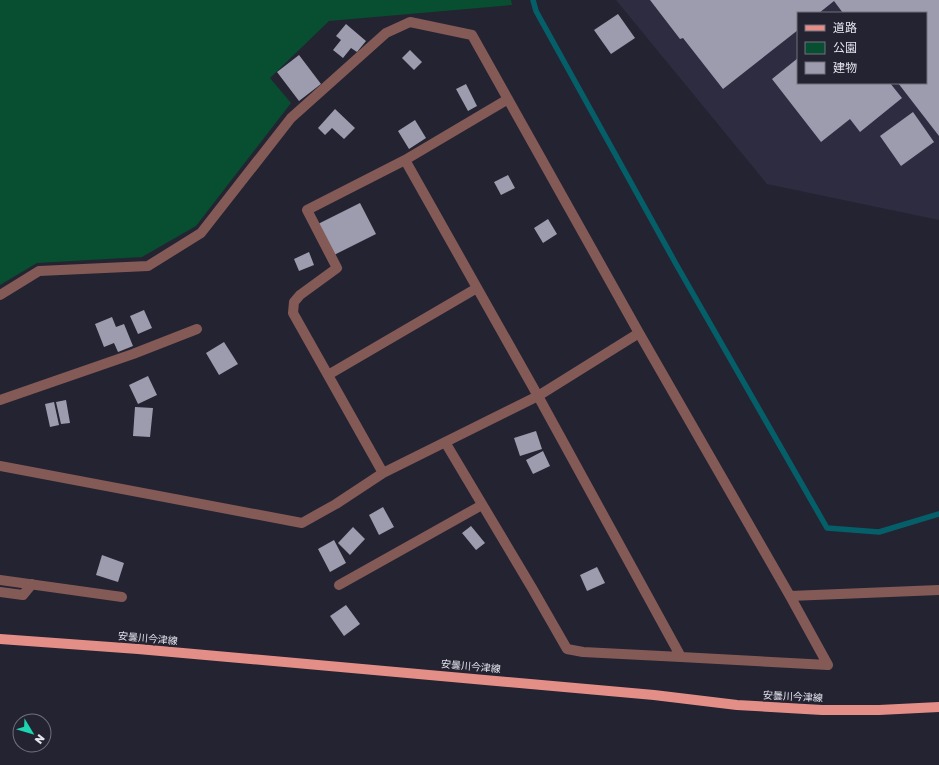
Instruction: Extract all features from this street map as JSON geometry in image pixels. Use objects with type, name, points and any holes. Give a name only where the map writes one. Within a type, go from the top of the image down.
[{"type":"main road","name":"安曇川今津線","points":[[0,638],[639,693],[737,705],[822,710],[939,708]]},
{"type":"street","points":[[0,295],[39,271],[148,266],[201,233],[291,118],[386,33],[410,22],[472,35],[639,333],[828,665],[583,652],[567,649],[444,442]]},
{"type":"street","points":[[383,473],[293,313],[294,302],[300,295],[337,268],[307,210],[405,160],[508,99]]},
{"type":"street","points":[[405,160],[538,396],[681,657]]},
{"type":"street","points":[[328,376],[477,288]]},
{"type":"street","points":[[0,400],[133,354],[197,329]]},
{"type":"street","points":[[0,466],[302,523],[336,504],[383,473],[538,396],[639,333]]},
{"type":"street","points":[[339,584],[482,505]]},
{"type":"street","points":[[0,580],[122,597]]},
{"type":"street","points":[[0,592],[23,595],[32,584]]},
{"type":"street","points":[[790,596],[939,590]]},
{"type":"shaded area","points":[[616,0],[939,0],[939,220],[767,184]]},
{"type":"green space","points":[[0,0],[511,0],[512,5],[329,21],[270,78],[291,103],[196,226],[142,257],[37,263],[0,285]]},
{"type":"building","points":[[650,0],[939,0],[939,136],[899,84],[927,84],[927,12],[842,12],[834,1],[820,12],[797,12],[797,31],[723,89],[683,38],[680,39]]},
{"type":"building","points":[[618,14],[635,38],[611,54],[594,30]]},
{"type":"building","points":[[346,24],[366,41],[357,52],[351,48],[343,58],[333,50],[341,40],[336,36]]},
{"type":"building","points":[[410,50],[422,62],[414,70],[402,58]]},
{"type":"building","points":[[299,55],[321,84],[299,101],[277,72]]},
{"type":"building","points":[[797,59],[797,84],[891,84],[902,98],[860,132],[850,119],[821,142],[772,79]]},
{"type":"building","points":[[466,84],[477,106],[468,111],[456,89]]},
{"type":"building","points":[[335,109],[355,128],[344,139],[332,128],[325,135],[318,128]]},
{"type":"building","points":[[913,112],[934,142],[901,166],[880,136]]},
{"type":"building","points":[[415,120],[426,138],[409,149],[398,131]]},
{"type":"building","points":[[508,175],[515,188],[501,195],[494,182]]},
{"type":"building","points":[[360,203],[376,234],[334,255],[318,224]]},
{"type":"building","points":[[548,219],[557,234],[543,243],[534,228]]},
{"type":"building","points":[[309,252],[314,265],[299,271],[294,259]]},
{"type":"building","points":[[144,310],[152,328],[138,334],[130,316]]},
{"type":"building","points":[[112,317],[116,327],[124,324],[133,346],[118,352],[114,343],[104,347],[95,324]]},
{"type":"building","points":[[224,342],[238,364],[219,375],[206,353]]},
{"type":"building","points":[[148,376],[157,395],[138,404],[129,385]]},
{"type":"building","points":[[66,400],[70,423],[61,424],[56,402]]},
{"type":"building","points":[[54,402],[59,425],[50,427],[45,404]]},
{"type":"building","points":[[135,407],[153,408],[150,437],[133,436]]},
{"type":"building","points":[[536,431],[542,449],[520,456],[514,438]]},
{"type":"building","points":[[543,451],[550,466],[533,474],[526,460]]},
{"type":"building","points":[[383,507],[394,527],[379,535],[369,515]]},
{"type":"building","points":[[471,526],[485,543],[476,550],[462,533]]},
{"type":"building","points":[[353,527],[365,539],[350,555],[338,543]]},
{"type":"building","points":[[334,540],[346,563],[330,572],[318,549]]},
{"type":"building","points":[[102,555],[124,563],[118,582],[96,575]]},
{"type":"building","points":[[597,567],[605,583],[587,591],[580,575]]},
{"type":"building","points":[[346,605],[360,624],[344,636],[330,616]]},
{"type":"waterway","points":[[533,0],[536,11],[676,264],[827,528],[879,532],[939,514]]}]
